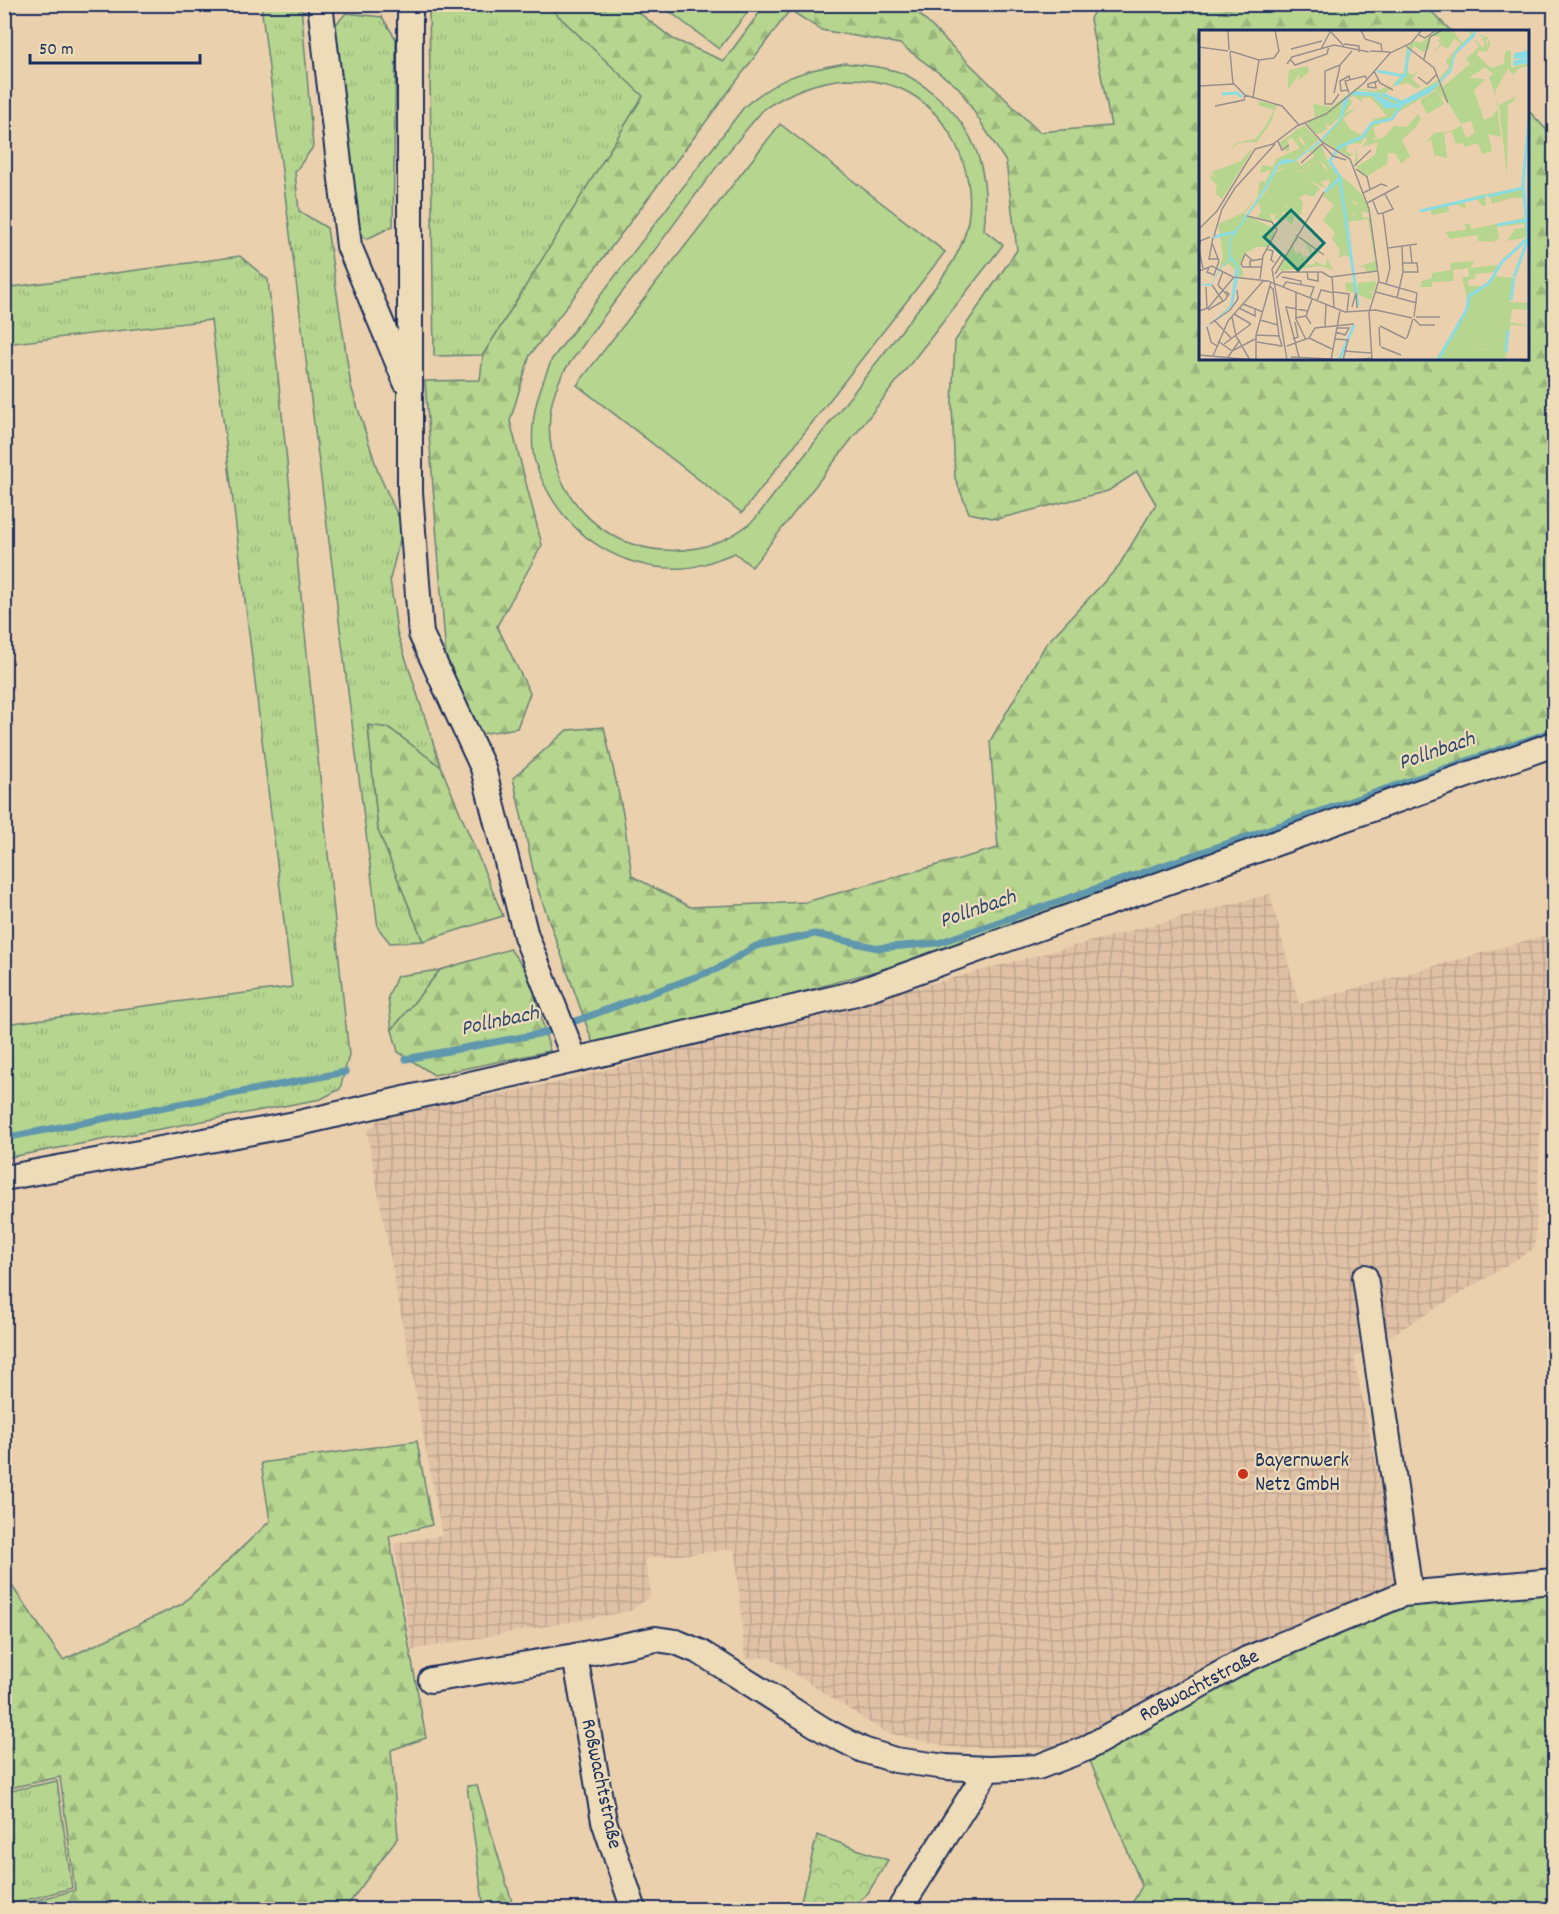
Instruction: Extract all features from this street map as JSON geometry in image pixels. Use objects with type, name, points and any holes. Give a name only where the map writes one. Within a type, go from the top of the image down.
[{"type":"street","points":[[320,4],[349,246],[410,393]]},
{"type":"street","points":[[410,4],[410,492],[421,634],[483,768],[526,936],[571,1050]]},
{"type":"street","points":[[4,1178],[295,1124],[571,1050],[856,993],[1554,744]]},
{"type":"street","points":[[1365,1277],[1410,1593]]},
{"type":"street","name":"Roßwachtstraße","points":[[431,1680],[656,1640],[676,1642],[700,1652],[824,1730],[863,1750],[895,1760],[946,1767],[988,1769],[1038,1767],[1077,1752],[1247,1659],[1402,1594],[1554,1581]]},
{"type":"street","name":"Roßwachtstraße","points":[[575,1656],[604,1821],[634,1910]]},
{"type":"street","points":[[899,1910],[988,1769]]},
{"type":"shaded area","points":[[1270,894],[1299,1004],[1550,934],[1535,1248],[1354,1358],[1403,1594],[1085,1749],[949,1747],[884,1732],[769,1657],[745,1659],[734,1549],[645,1559],[651,1595],[631,1611],[412,1650],[394,1544],[442,1535],[367,1132],[381,1116],[556,1083]]},
{"type":"green space","points":[[261,5],[301,5],[313,147],[295,172],[299,211],[327,228],[351,386],[378,472],[403,527],[390,579],[397,632],[441,767],[389,728],[368,726],[378,830],[423,941],[390,943],[378,928]]},
{"type":"green space","points":[[429,5],[547,5],[644,96],[483,355],[434,356]]},
{"type":"green space","points":[[547,5],[629,5],[673,39],[724,61],[765,5],[910,5],[1039,132],[1111,126],[1090,19],[1097,5],[1425,5],[1450,30],[1199,30],[1199,360],[1529,360],[1529,111],[1554,138],[1554,740],[904,963],[742,1009],[594,1046],[537,887],[513,778],[567,730],[604,727],[623,813],[632,876],[690,907],[806,902],[998,848],[990,741],[1046,644],[1118,567],[1156,504],[1137,472],[1108,491],[997,519],[969,513],[955,478],[952,403],[955,341],[1017,250],[1006,162],[959,88],[900,44],[821,30],[790,10],[530,355],[510,421],[542,545],[497,626],[530,693],[517,728],[475,735],[446,657],[425,381],[480,380],[483,355],[643,96]]},
{"type":"green space","points":[[661,5],[753,5],[719,49]]},
{"type":"green space","points":[[346,13],[382,17],[396,39],[393,226],[367,239],[354,229],[331,30]]},
{"type":"green space","points":[[845,63],[899,72],[922,85],[949,108],[971,138],[978,155],[985,191],[984,230],[1003,245],[752,567],[735,553],[683,568],[640,564],[620,557],[585,536],[569,521],[556,505],[536,465],[532,439],[534,415],[539,393],[552,359],[744,107],[779,82]],"holes":[[[845,79],[873,81],[899,88],[932,110],[945,126],[963,162],[970,202],[966,230],[956,255],[936,286],[755,519],[728,538],[713,544],[681,550],[665,550],[632,544],[609,533],[589,518],[572,498],[560,476],[552,452],[549,427],[552,402],[563,374],[715,168],[764,109],[813,85]]]},
{"type":"green space","points":[[780,124],[945,252],[742,513],[577,385]]},
{"type":"green space","points":[[240,256],[268,280],[349,1055],[340,1089],[321,1099],[5,1158],[5,1024],[292,987],[211,320],[5,344],[5,288]]},
{"type":"green space","points":[[368,725],[389,728],[441,767],[503,916],[423,941],[378,830]]},
{"type":"green space","points":[[510,949],[530,976],[550,1051],[434,1075],[398,1052],[392,1030],[440,970]]},
{"type":"green space","points":[[440,970],[392,1030],[388,997],[397,976]]},
{"type":"green space","points":[[417,1441],[432,1525],[389,1536],[426,1738],[391,1750],[398,1837],[345,1909],[5,1909],[75,1890],[60,1777],[5,1789],[5,1576],[63,1660],[182,1604],[270,1521],[261,1463]]},
{"type":"green space","points":[[1554,1581],[1554,1909],[1129,1909],[1142,1886],[1085,1749],[1403,1594]]},
{"type":"green space","points":[[57,1781],[72,1888],[5,1906],[5,1792]]},
{"type":"green space","points":[[477,1785],[514,1909],[484,1909],[467,1786]]},
{"type":"green space","points":[[817,1835],[888,1860],[868,1893],[850,1909],[799,1909]]},
{"type":"waterway","name":"Pollnbach","points":[[406,1059],[543,1033],[717,969],[756,946],[815,934],[878,948],[938,943],[1554,731]]},
{"type":"waterway","name":"Pollnbach","points":[[4,1138],[345,1072]]},
{"type":"place","name":"Bayernwerk Netz GmbH","points":[[1243,1474]]}]
